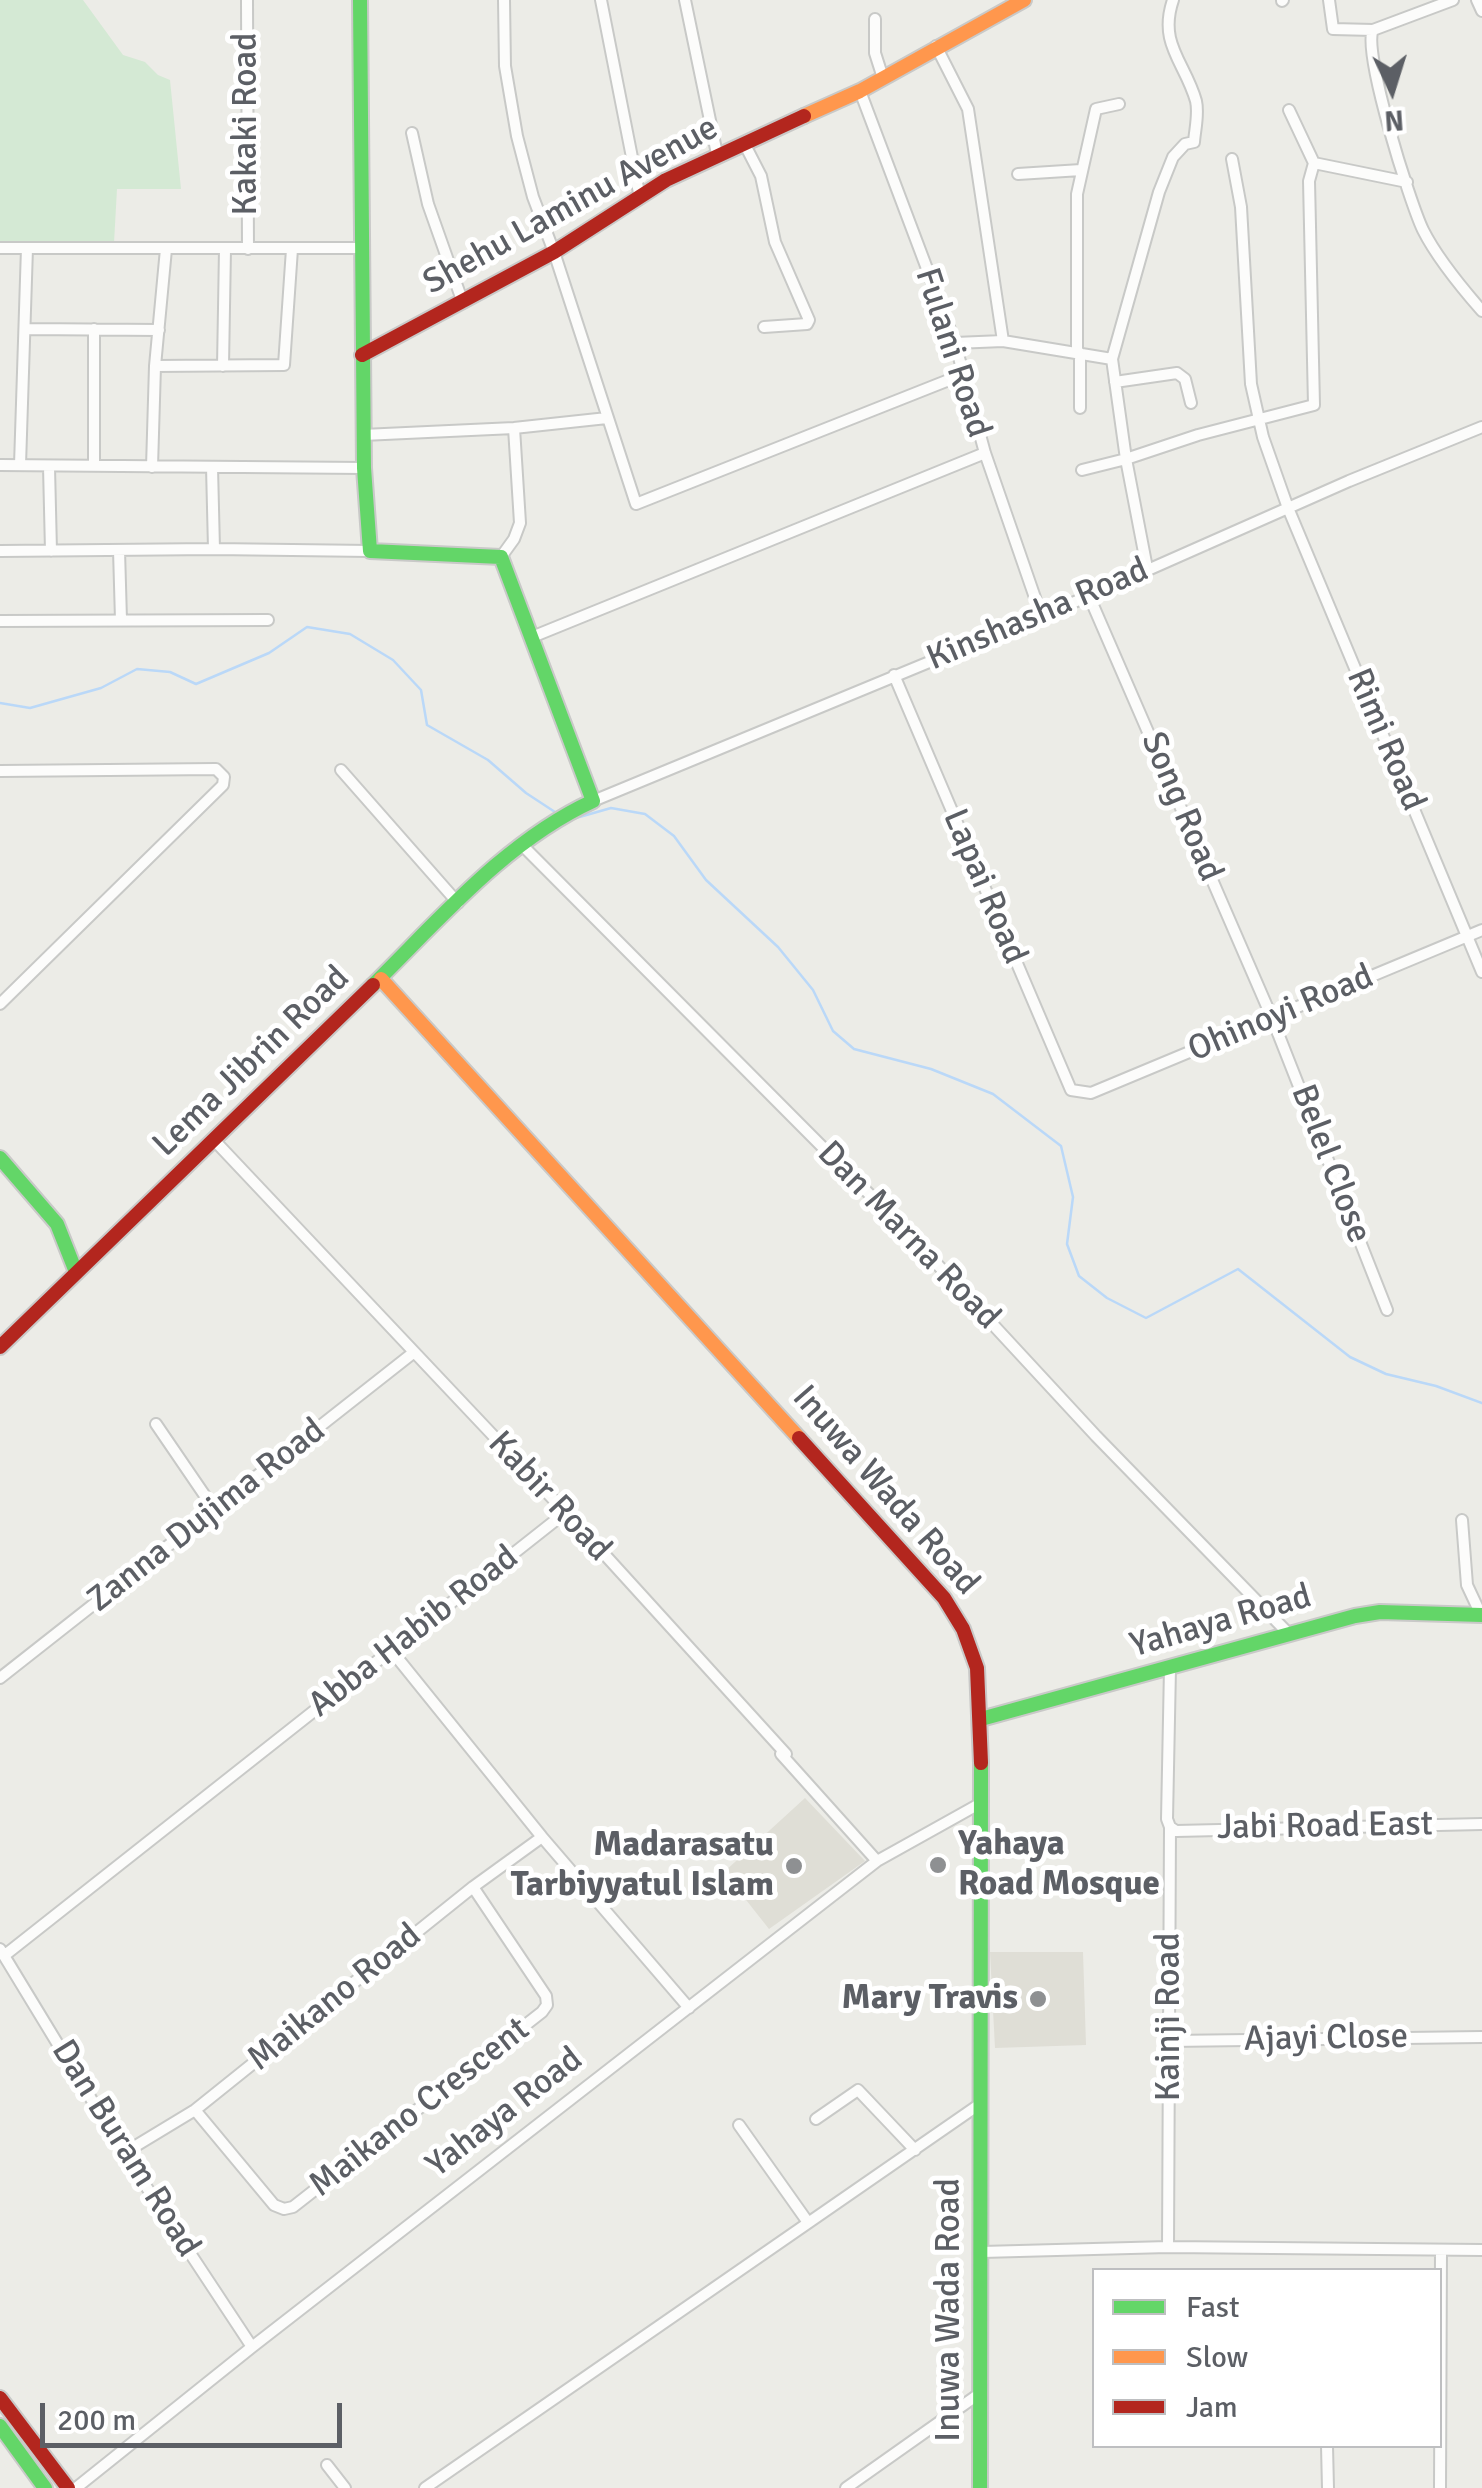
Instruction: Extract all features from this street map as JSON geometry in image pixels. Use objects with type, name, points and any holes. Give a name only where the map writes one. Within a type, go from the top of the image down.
[{"type":"street","name":"Kakaki Road","points":[[246,0],[248,249]]},
{"type":"street","points":[[360,0],[363,435],[370,551]]},
{"type":"street","points":[[504,0],[504,66],[516,136],[636,504],[964,374]]},
{"type":"street","points":[[601,0],[640,198]]},
{"type":"street","points":[[684,0],[718,154]]},
{"type":"street","name":"Shehu Laminu Avenue","points":[[362,355],[554,252],[666,180],[860,92],[1024,0]]},
{"type":"street","points":[[1147,568],[1112,359],[1159,192],[1173,156],[1185,144],[1194,142],[1197,104],[1176,60],[1168,29],[1173,0]]},
{"type":"street","points":[[1329,0],[1333,29],[1373,30],[1454,0]]},
{"type":"street","points":[[1477,0],[1482,11]]},
{"type":"street","points":[[875,19],[875,53],[883,78]]},
{"type":"street","points":[[1373,30],[1369,45],[1380,97],[1423,230],[1482,311]]},
{"type":"street","points":[[936,46],[968,109],[1003,341]]},
{"type":"street","name":"Fulani Road","points":[[860,92],[955,343],[984,453],[1040,616]]},
{"type":"street","points":[[1080,408],[1081,170],[1096,109],[1118,104]]},
{"type":"street","points":[[1082,470],[1314,406],[1309,181],[1314,163],[1289,110]]},
{"type":"street","points":[[412,133],[428,204],[463,303]]},
{"type":"street","points":[[744,143],[761,176],[775,242],[810,320],[807,324],[764,328]]},
{"type":"street","name":"Rimi Road","points":[[1232,159],[1241,207],[1252,384],[1259,419],[1288,508],[1482,972]]},
{"type":"street","points":[[1314,163],[1407,182]]},
{"type":"street","points":[[1018,174],[1081,170]]},
{"type":"street","points":[[0,248],[361,248]]},
{"type":"street","points":[[20,466],[27,248]]},
{"type":"street","points":[[152,467],[155,366],[166,248]]},
{"type":"street","points":[[224,366],[225,249]]},
{"type":"street","points":[[155,366],[284,365],[292,249]]},
{"type":"street","points":[[24,329],[158,330]]},
{"type":"street","points":[[94,329],[94,466]]},
{"type":"street","points":[[955,343],[1003,341],[1112,359]]},
{"type":"street","points":[[1115,382],[1177,372],[1185,380],[1191,403]]},
{"type":"street","points":[[363,435],[514,428],[607,418]]},
{"type":"street","points":[[501,557],[520,523],[514,428]]},
{"type":"street","name":"Kinshasha Road","points":[[593,801],[1482,428]]},
{"type":"street","points":[[532,637],[984,453]]},
{"type":"street","points":[[0,465],[364,468]]},
{"type":"street","points":[[50,467],[51,551]]},
{"type":"street","points":[[212,467],[214,548]]},
{"type":"street","points":[[0,551],[214,548],[501,557]]},
{"type":"street","points":[[120,550],[121,620]]},
{"type":"street","points":[[501,557],[593,801]]},
{"type":"street","name":"Song Road","points":[[1089,596],[1272,1018]]},
{"type":"street","points":[[0,621],[268,620]]},
{"type":"street","name":"Lapai Road","points":[[894,675],[1070,1090],[1080,1093]]},
{"type":"street","points":[[0,771],[216,769],[224,776],[223,786],[0,1004]]},
{"type":"street","points":[[341,770],[458,903]]},
{"type":"street","name":"Lema Jibrin Road","points":[[0,1348],[497,864],[569,812],[593,801]]},
{"type":"street","name":"Dan Marna Road","points":[[523,846],[911,1236],[1096,1436],[1287,1632]]},
{"type":"street","name":"Ohinoyi Road","points":[[1080,1093],[1091,1092],[1482,930]]},
{"type":"street","name":"Inuwa Wada Road","points":[[381,978],[944,1598],[968,1631],[979,1671],[980,1719],[980,2488]]},
{"type":"street","name":"Belel Close","points":[[1272,1018],[1388,1310]]},
{"type":"street","name":"Kabir Road","points":[[214,1140],[566,1512],[877,1861]]},
{"type":"street","points":[[0,1158],[57,1224],[76,1272]]},
{"type":"street","name":"Zanna Dujima Road","points":[[0,1678],[413,1353]]},
{"type":"street","points":[[156,1424],[214,1510]]},
{"type":"street","points":[[566,1512],[786,1754]]},
{"type":"street","name":"Abba Habib Road","points":[[2,1952],[566,1512]]},
{"type":"street","points":[[1462,1520],[1467,1585],[1481,1614]]},
{"type":"street","name":"Yahaya Road","points":[[980,1719],[1287,1632],[1380,1612],[1481,1614]]},
{"type":"street","points":[[391,1650],[542,1837],[689,2008]]},
{"type":"street","name":"Kainji Road","points":[[1168,2247],[1170,1668]]},
{"type":"street","name":"Yahaya Road","points":[[76,2488],[877,1861],[981,1803]]},
{"type":"street","name":"Jabi Road East","points":[[1170,1827],[1176,1830],[1482,1824]]},
{"type":"street","name":"Maikano Road","points":[[124,2152],[195,2110],[472,1887],[542,1837]]},
{"type":"street","name":"Maikano Crescent","points":[[195,2110],[274,2205],[294,2207],[542,2012],[547,2005],[546,1996],[472,1887]]},
{"type":"street","name":"Dan Buram Road","points":[[2,1952],[124,2152],[252,2347]]},
{"type":"street","name":"Ajayi Close","points":[[1170,2041],[1482,2037]]},
{"type":"street","points":[[816,2120],[858,2090],[915,2150]]},
{"type":"street","points":[[424,2488],[980,2104]]},
{"type":"street","points":[[739,2125],[807,2221]]},
{"type":"street","points":[[982,2252],[1168,2247],[1482,2250]]},
{"type":"street","points":[[1441,2250],[1441,2268]]},
{"type":"street","points":[[846,2488],[979,2394]]},
{"type":"street","points":[[0,2398],[68,2488]]},
{"type":"street","points":[[0,2426],[44,2488]]},
{"type":"street","points":[[1327,2448],[1328,2488]]},
{"type":"street","points":[[1440,2448],[1440,2488]]},
{"type":"street","points":[[327,2465],[345,2488]]},
{"type":"shaded area","name":"Madarasatu Tarbiyyatul Islam","points":[[805,1798],[865,1861],[769,1929],[724,1872]]},
{"type":"shaded area","name":"Mary Travis","points":[[990,1952],[1083,1952],[1086,2045],[995,2048]]},
{"type":"green space","points":[[0,0],[83,0],[123,55],[145,62],[170,80],[181,189],[117,189],[114,243],[0,242]]},
{"type":"waterway","points":[[0,703],[30,708],[101,688],[137,669],[170,672],[196,684],[269,653],[307,627],[350,634],[393,660],[421,690],[427,725],[488,760],[558,814]]},
{"type":"waterway","points":[[569,820],[611,808],[645,814],[674,836],[706,880],[778,947],[813,990],[833,1031],[854,1049],[931,1069],[993,1094],[1061,1146],[1073,1197],[1067,1244],[1079,1276],[1107,1298],[1146,1318],[1238,1269],[1350,1357],[1386,1374],[1482,1403]]},
{"type":"traffic: fast","points":[[360,0],[364,468],[370,551],[501,557],[593,801],[531,837],[503,859],[373,985]]},
{"type":"traffic: fast","points":[[0,1158],[57,1224],[76,1272]]},
{"type":"traffic: fast","points":[[981,1719],[1355,1616],[1380,1612],[1482,1615]]},
{"type":"traffic: fast","points":[[980,2488],[981,1763]]},
{"type":"traffic: fast","points":[[0,2426],[45,2488]]},
{"type":"traffic: slow","points":[[804,116],[860,91],[1024,0]]},
{"type":"traffic: slow","points":[[381,979],[799,1438]]},
{"type":"traffic: jam","points":[[362,355],[554,252],[666,180],[804,116]]},
{"type":"traffic: jam","points":[[0,1347],[373,985]]},
{"type":"traffic: jam","points":[[799,1438],[944,1598],[963,1629],[977,1668],[981,1763]]},
{"type":"traffic: jam","points":[[0,2398],[68,2488]]},
{"type":"place","name":"Yahaya Road Mosque","points":[[938,1865]]},
{"type":"place","name":"Madarasatu Tarbiyyatul Islam","points":[[794,1866]]},
{"type":"place","name":"Mary Travis","points":[[1038,1999]]}]
